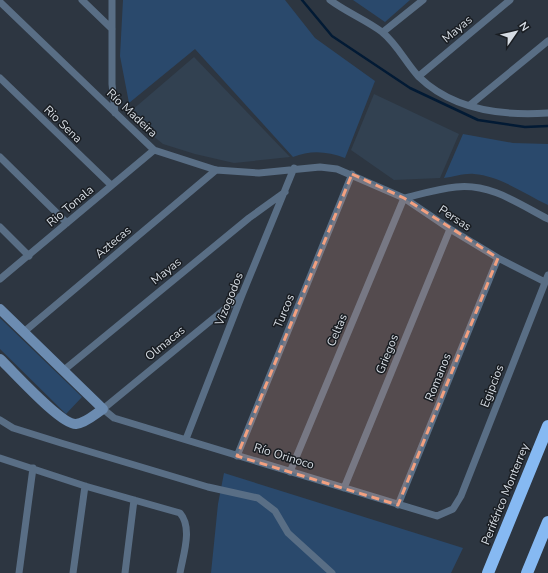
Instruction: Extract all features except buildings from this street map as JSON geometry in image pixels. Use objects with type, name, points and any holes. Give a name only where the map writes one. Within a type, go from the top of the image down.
[{"type":"highway","name":"Periférico Monterrey","points":[[488,573],[548,426]]},
{"type":"highway","points":[[527,573],[548,522]]},
{"type":"street","points":[[82,0],[112,29]]},
{"type":"street","points":[[112,0],[115,113]]},
{"type":"street","points":[[330,0],[383,32],[419,76],[438,90],[470,105],[505,114],[548,113]]},
{"type":"street","points":[[383,32],[423,0]]},
{"type":"street","name":"Mayas","points":[[419,76],[510,0]]},
{"type":"street","name":"Río Madeira","points":[[0,2],[154,150],[216,170],[259,173],[294,168],[320,167],[337,169],[352,174]]},
{"type":"street","points":[[470,105],[548,41]]},
{"type":"street","name":"Rio Sena","points":[[0,78],[111,185]]},
{"type":"street","name":"Rio Tonala","points":[[0,279],[154,150]]},
{"type":"street","points":[[0,157],[67,222]]},
{"type":"street","name":"Vizogodos","points":[[186,439],[242,294],[294,168]]},
{"type":"street","name":"Aztecas","points":[[24,331],[216,170]]},
{"type":"street","name":"Persas","points":[[352,174],[404,198],[450,229],[498,258],[544,282]]},
{"type":"street","name":"Turcos","points":[[237,456],[352,174]]},
{"type":"street","points":[[404,198],[456,187],[474,187],[500,194],[548,219]]},
{"type":"street","name":"Mayas","points":[[64,370],[254,214],[285,192]]},
{"type":"street","name":"Celtas","points":[[290,472],[404,198]]},
{"type":"street","points":[[0,227],[29,256]]},
{"type":"street","name":"Griegos","points":[[344,488],[450,229]]},
{"type":"street","name":"Romanos","points":[[398,505],[498,258]]},
{"type":"street","name":"Egipcios","points":[[457,504],[548,275]]},
{"type":"street","name":"Olmacas","points":[[103,409],[242,294]]},
{"type":"street","name":"Río Orinoco","points":[[0,309],[114,418],[437,516],[449,512],[457,504]]},
{"type":"street","points":[[0,359],[50,408],[69,423],[76,424],[83,422],[103,409]]},
{"type":"street","points":[[0,420],[13,428],[61,443],[208,487],[258,498],[275,511],[288,533],[332,573]]},
{"type":"street","points":[[0,458],[85,486],[175,511],[184,518],[186,531],[180,573]]},
{"type":"street","points":[[19,573],[33,468]]},
{"type":"street","points":[[73,573],[85,486]]},
{"type":"street","points":[[125,573],[134,500]]},
{"type":"highlighted area","points":[[352,174],[404,198],[498,258],[398,505],[237,456]]},
{"type":"shaded area","points":[[123,0],[285,0],[315,38],[375,81],[345,158],[319,152],[306,153],[293,157],[195,49],[129,103],[120,56]]},
{"type":"shaded area","points":[[353,0],[410,0],[385,22]]},
{"type":"shaded area","points":[[194,57],[290,157],[234,163],[195,154],[163,144],[147,131],[131,111]]},
{"type":"shaded area","points":[[374,94],[459,134],[440,178],[394,180],[351,150]]},
{"type":"shaded area","points":[[463,134],[513,143],[548,144],[548,205],[512,186],[484,175],[467,174],[444,178]]},
{"type":"shaded area","points":[[0,318],[82,397],[66,414],[0,349]]},
{"type":"shaded area","points":[[224,473],[463,548],[451,573],[211,573],[218,504]]},
{"type":"waterway","points":[[302,0],[332,36],[410,88],[478,120],[525,127],[548,126]]}]
